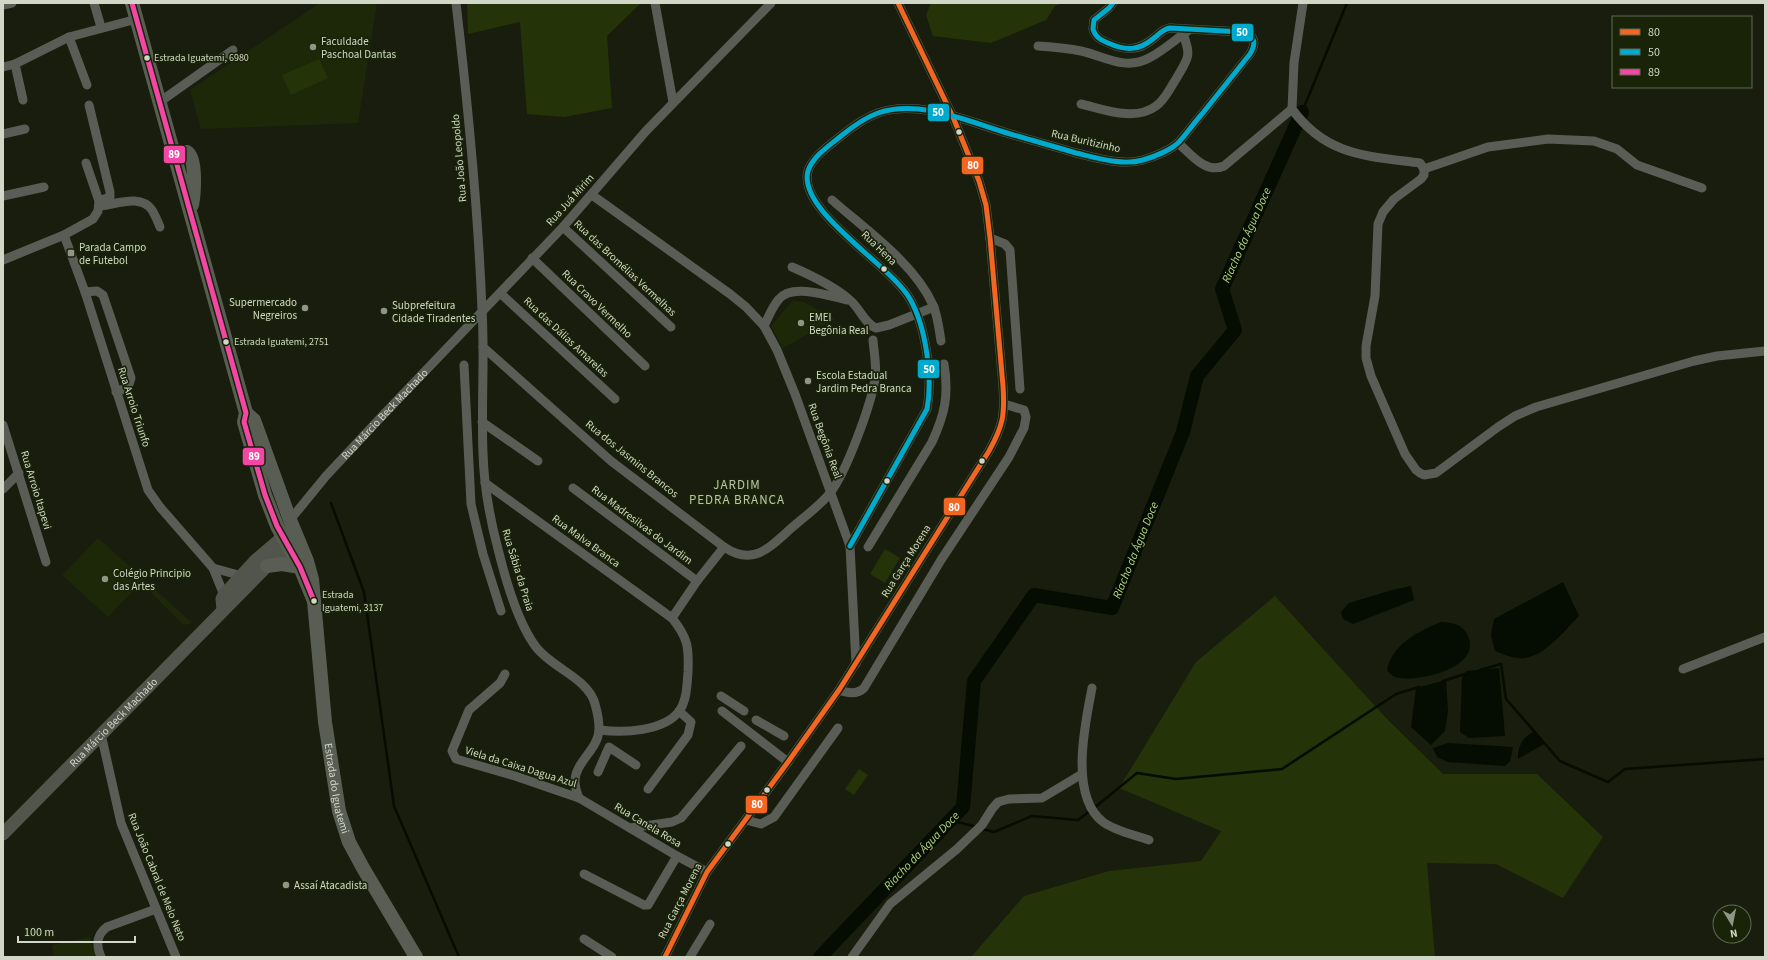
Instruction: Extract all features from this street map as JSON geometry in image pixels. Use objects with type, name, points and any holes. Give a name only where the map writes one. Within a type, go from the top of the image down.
[{"type":"main road","name":"Estrada do Iguatemi","points":[[132,3],[161,101],[248,419],[270,506],[291,534],[309,567],[314,601],[325,722],[339,811],[350,842],[363,868],[416,957]]},
{"type":"main road","name":"Estrada do Iguatemi","points":[[248,419],[277,487],[300,567],[314,601]]},
{"type":"main road","name":"Rua Márcio Beck Machado","points":[[3,834],[267,566],[291,534]]},
{"type":"main road","name":"Rua Márcio Beck Machado","points":[[224,595],[261,556],[291,534]]},
{"type":"main road","points":[[267,566],[282,564],[300,567]]},
{"type":"main road","points":[[224,595],[222,600],[224,610]]},
{"type":"street","points":[[3,5],[12,3]]},
{"type":"street","points":[[94,3],[101,27]]},
{"type":"street","name":"Rua João Leopoldo","points":[[456,3],[474,184],[482,311]]},
{"type":"street","points":[[655,3],[672,102]]},
{"type":"street","name":"Rua Juá Mirim","points":[[482,311],[563,227],[672,102],[771,3]]},
{"type":"street","name":"Rua Garça Morena","points":[[665,957],[707,872],[839,690],[989,451],[1002,427],[1004,404],[986,205],[979,181],[953,117],[898,3]]},
{"type":"street","points":[[1113,3],[1094,20],[1093,29],[1094,33],[1100,39],[1117,47],[1132,49],[1139,48],[1165,29],[1186,32]]},
{"type":"street","points":[[1303,3],[1294,63],[1292,109],[1310,131],[1340,149],[1420,164],[1424,169],[1424,175],[1421,179],[1388,205],[1378,224],[1375,296],[1366,346],[1366,358],[1371,376],[1405,454],[1416,470],[1420,473],[1431,474],[1441,471],[1498,427],[1515,416],[1536,407],[1694,361],[1717,356],[1765,350]]},
{"type":"street","points":[[3,67],[15,64],[69,37],[101,27],[137,19]]},
{"type":"street","points":[[1038,46],[1090,53],[1114,62],[1134,63],[1148,59],[1186,32]]},
{"type":"street","points":[[1081,104],[1122,114],[1147,110],[1156,106],[1163,99],[1188,58],[1189,49],[1186,32]]},
{"type":"street","name":"Rua Buritizinho","points":[[953,117],[1032,141],[1098,158],[1120,162],[1143,160],[1178,143],[1250,54],[1254,44],[1254,38],[1242,32],[1186,32]]},
{"type":"street","points":[[69,37],[87,85]]},
{"type":"street","points":[[161,101],[233,50]]},
{"type":"street","points":[[15,64],[23,100]]},
{"type":"street","points":[[89,105],[110,192],[110,197],[99,204]]},
{"type":"street","name":"Rua Hena","points":[[850,546],[925,414],[929,398],[926,350],[910,298],[871,256],[828,218],[816,203],[809,187],[808,172],[811,164],[822,151],[860,122],[878,113],[899,108],[917,108],[953,117]]},
{"type":"street","points":[[1178,143],[1204,166],[1209,168],[1218,168],[1224,166],[1292,109]]},
{"type":"street","points":[[3,134],[25,129]]},
{"type":"street","points":[[1424,169],[1488,147],[1548,139],[1594,141],[1617,149],[1637,165],[1702,188]]},
{"type":"street","points":[[3,260],[64,235],[88,223],[97,215],[99,204],[86,163]]},
{"type":"street","points":[[3,196],[44,187]]},
{"type":"street","name":"Rua Begônia Real","points":[[592,195],[730,294],[746,307],[764,326],[777,350],[795,394],[850,546],[856,664]]},
{"type":"street","points":[[832,200],[911,271],[928,295],[934,307],[941,341]]},
{"type":"street","points":[[99,204],[128,201],[141,202],[152,210],[160,227]]},
{"type":"street","name":"Rua das Bromélias Vermelhas","points":[[563,227],[671,326]]},
{"type":"street","name":"Rua Arroio Triunfo","points":[[64,235],[85,292],[148,490],[160,507],[213,568]]},
{"type":"street","points":[[990,238],[1005,244],[1010,250],[1020,390]]},
{"type":"street","name":"Rua Cravo Vermelho","points":[[532,258],[645,366]]},
{"type":"street","points":[[792,267],[818,278],[851,301],[869,324],[876,328],[880,328],[934,307]]},
{"type":"street","points":[[85,292],[97,291],[103,295],[130,378],[128,387],[116,392]]},
{"type":"street","points":[[764,326],[779,299],[784,294],[791,292],[822,294],[851,301]]},
{"type":"street","name":"Rua das Dálias Amarelas","points":[[500,293],[615,399]]},
{"type":"street","name":"Rua Sábia da Praia","points":[[482,311],[482,422],[485,484],[499,556],[522,622],[536,647],[547,658],[589,690],[595,702],[600,730]]},
{"type":"street","name":"Rua Márcio Beck Machado","points":[[291,534],[326,476],[482,311]]},
{"type":"street","points":[[830,492],[854,444],[871,394],[876,367],[873,340]]},
{"type":"street","name":"Rua dos Jasmins Brancos","points":[[482,347],[611,461],[734,554],[747,556],[767,549],[830,492]]},
{"type":"street","points":[[868,547],[932,442],[944,412],[947,381],[944,364]]},
{"type":"street","points":[[464,365],[471,504],[483,554],[501,611]]},
{"type":"street","points":[[839,690],[857,692],[864,688],[941,560],[1009,457],[1020,437],[1026,417],[1024,410],[1004,404]]},
{"type":"street","points":[[482,422],[538,461]]},
{"type":"street","name":"Rua Arroio Itapevi","points":[[3,425],[46,562]]},
{"type":"street","points":[[898,463],[913,471]]},
{"type":"street","points":[[3,489],[19,473]]},
{"type":"street","name":"Rua Malva Branca","points":[[485,484],[672,618],[682,630],[688,649],[687,687],[679,711]]},
{"type":"street","name":"Rua Madresilvas do Jardim","points":[[573,488],[696,582]]},
{"type":"street","points":[[471,504],[488,501]]},
{"type":"street","points":[[672,618],[696,582],[724,547]]},
{"type":"street","points":[[213,568],[242,576]]},
{"type":"street","points":[[213,568],[224,595]]},
{"type":"street","points":[[1683,668],[1765,637]]},
{"type":"street","name":"Viela da Caixa Dagua Azul","points":[[505,674],[500,683],[469,710],[452,751],[456,759],[515,776],[579,798]]},
{"type":"street","points":[[1092,688],[1085,726],[1082,774],[1083,784],[1092,808],[1104,822],[1149,840]]},
{"type":"street","points":[[721,696],[741,709],[731,717]]},
{"type":"street","points":[[579,798],[575,786],[575,778],[581,765],[593,748],[600,730],[616,732],[644,729],[658,725],[679,711],[691,722],[688,735],[648,789]]},
{"type":"street","points":[[722,711],[788,762]]},
{"type":"street","points":[[756,720],[784,736]]},
{"type":"street","points":[[758,738],[767,726]]},
{"type":"street","points":[[746,820],[761,824],[774,817],[838,728]]},
{"type":"street","points":[[598,772],[616,732]]},
{"type":"street","name":"Rua João Cabral de Melo Neto","points":[[101,734],[121,823],[176,957]]},
{"type":"street","points":[[630,828],[672,822],[681,818],[741,746]]},
{"type":"street","points":[[609,747],[636,765]]},
{"type":"street","points":[[852,957],[890,904],[958,849],[982,825],[998,802],[1009,798],[1042,798],[1082,774]]},
{"type":"street","name":"Rua Canela Rosa","points":[[579,798],[707,872]]},
{"type":"street","points":[[584,874],[644,905],[648,905],[677,856]]},
{"type":"street","points":[[100,957],[97,942],[102,931],[107,927],[156,909]]},
{"type":"street","points":[[690,957],[710,924]]},
{"type":"street","points":[[584,939],[612,957]]},
{"type":"shaded area","name":"Faculdade Paschoal Dantas","points":[[320,3],[377,3],[358,123],[201,129],[190,90]]},
{"type":"shaded area","points":[[467,3],[641,3],[607,36],[612,108],[564,117],[527,114],[520,22],[468,34]]},
{"type":"shaded area","points":[[931,3],[1062,3],[1055,6],[1046,20],[991,43],[933,36],[926,15]]},
{"type":"shaded area","points":[[319,59],[328,78],[291,95],[282,75]]},
{"type":"shaded area","name":"EMEI Begônia Real","points":[[792,301],[804,302],[835,319],[783,348],[771,326]]},
{"type":"shaded area","name":"Colégio Principio das Artes","points":[[98,538],[192,623],[184,625],[141,583],[108,617],[62,575]]},
{"type":"shaded area","points":[[885,549],[900,558],[885,583],[870,574]]},
{"type":"shaded area","points":[[1563,582],[1579,616],[1560,636],[1544,650],[1527,658],[1507,656],[1495,651],[1491,635],[1494,619]]},
{"type":"shaded area","points":[[1411,586],[1414,600],[1353,624],[1343,619],[1341,612],[1349,603]]},
{"type":"shaded area","points":[[1275,596],[1385,717],[1443,774],[1537,774],[1603,837],[1563,898],[1496,864],[1427,863],[1435,957],[971,957],[1024,896],[1109,871],[1201,861],[1221,831],[1119,788],[1196,662]]},
{"type":"shaded area","points":[[1441,622],[1456,624],[1465,630],[1467,634],[1470,645],[1467,655],[1459,663],[1448,670],[1422,677],[1397,678],[1387,670],[1394,653],[1400,646],[1416,634]]},
{"type":"shaded area","points":[[1499,668],[1505,736],[1469,738],[1460,732],[1462,678],[1466,671]]},
{"type":"shaded area","points":[[1446,680],[1448,711],[1445,731],[1431,745],[1411,727],[1416,688]]},
{"type":"shaded area","points":[[1533,732],[1544,744],[1518,759],[1521,743],[1529,734]]},
{"type":"shaded area","points":[[1448,743],[1513,747],[1510,761],[1505,766],[1448,762],[1437,757],[1433,748]]},
{"type":"shaded area","points":[[859,769],[868,775],[854,795],[845,789]]},
{"type":"shaded area","points":[[90,937],[96,957],[54,957],[52,945]]},
{"type":"waterway","points":[[1302,112],[1347,3]]},
{"type":"waterway","name":"Riacho da Água Doce","points":[[820,957],[963,807],[974,681],[1034,595],[1112,608],[1183,432],[1197,376],[1235,330],[1222,289],[1302,112]]},
{"type":"waterway","points":[[331,503],[364,592],[394,806],[459,957]]},
{"type":"waterway","points":[[1480,670],[1501,664],[1506,699],[1560,761],[1608,782],[1625,769],[1765,759]]},
{"type":"waterway","points":[[1443,681],[1465,674]]},
{"type":"waterway","points":[[1094,808],[1137,773],[1176,779],[1282,769],[1396,694],[1419,687]]},
{"type":"waterway","points":[[982,829],[994,832],[1032,816],[1078,820],[1090,811]]},
{"type":"waterway","points":[[950,820],[977,827]]},
{"type":"transit line","name":"89","points":[[132,3],[246,413],[244,422],[265,495],[277,526],[300,567],[314,601]]},
{"type":"transit line","name":"80","points":[[665,957],[707,872],[839,690],[989,451],[1002,420],[1004,405],[1003,386],[986,205],[979,181],[953,117],[898,3]]},
{"type":"transit line","name":"50","points":[[850,546],[927,409],[929,397],[927,353],[916,310],[910,299],[900,285],[830,220],[817,203],[808,187],[808,171],[810,166],[817,156],[849,129],[873,115],[894,109],[926,110],[943,113],[1016,136],[1110,161],[1135,162],[1152,157],[1167,150],[1176,145],[1182,139],[1250,54],[1254,40],[1250,35],[1242,32],[1170,28],[1138,47],[1127,48],[1115,46],[1097,36],[1093,29],[1094,20],[1113,3]]},
{"type":"place","name":"Faculdade Paschoal Dantas","points":[[313,47]]},
{"type":"place","name":"Estrada Iguatemi, 6980","points":[[147,58]]},
{"type":"place","name":"Parada Campo de Futebol","points":[[71,253]]},
{"type":"place","name":"Supermercado Negreiros","points":[[305,308]]},
{"type":"place","name":"Subprefeitura Cidade Tiradentes","points":[[384,311]]},
{"type":"place","name":"EMEI Begônia Real","points":[[801,323]]},
{"type":"place","name":"Estrada Iguatemi, 2751","points":[[226,342]]},
{"type":"place","name":"Escola Estadual Jardim Pedra Branca","points":[[808,381]]},
{"type":"place","name":"Colégio Principio das Artes","points":[[105,579]]},
{"type":"place","name":"Estrada Iguatemi, 3137","points":[[314,601]]},
{"type":"place","name":"Assaí Atacadista","points":[[286,885]]},
{"type":"district","name":"JARDIM PEDRA BRANCA","points":[[737,492]]}]
